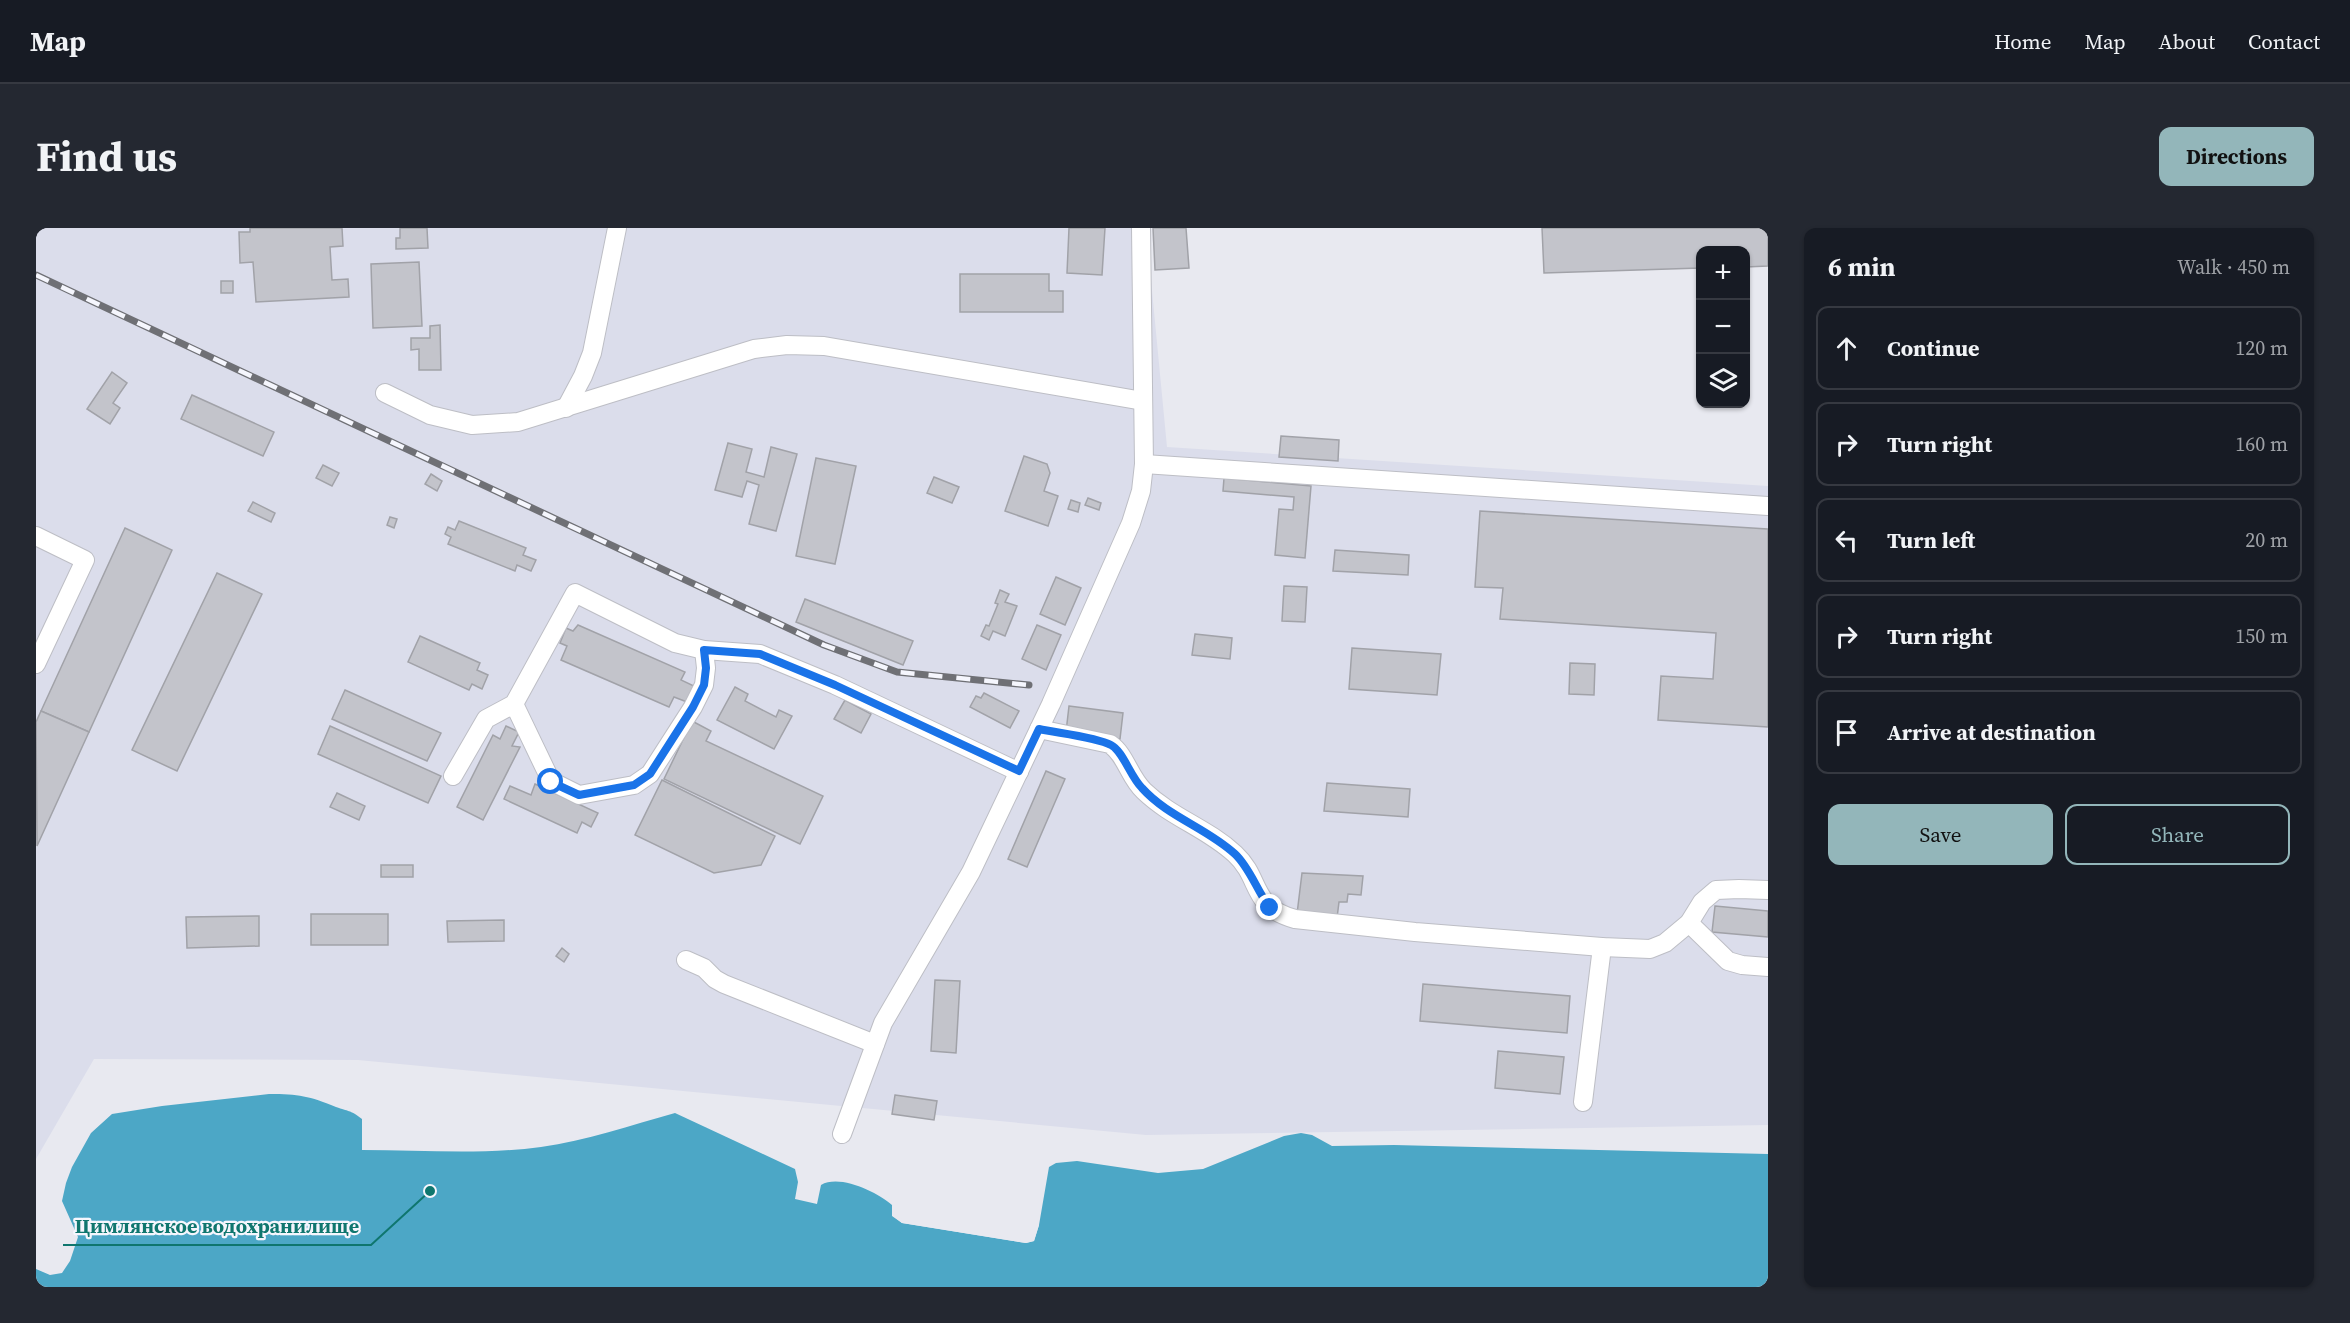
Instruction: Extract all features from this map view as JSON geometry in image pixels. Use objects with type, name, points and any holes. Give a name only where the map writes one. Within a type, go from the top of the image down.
[{"type":"lane","points":[[566,408],[592,353],[618,228]]},
{"type":"lane","points":[[842,1134],[874,1044],[895,999],[907,983],[971,872],[1039,729],[1131,523],[1141,491],[1144,464],[1141,228]]},
{"type":"lane","points":[[385,393],[430,415],[472,425],[518,422],[754,349],[787,345],[824,346],[1143,401]]},
{"type":"lane","points":[[1144,464],[1768,506]]},
{"type":"lane","points":[[36,536],[85,560],[36,664]]},
{"type":"lane","points":[[453,776],[486,719],[514,704],[574,593],[675,643],[704,650],[760,654],[835,685],[1019,771]]},
{"type":"lane","points":[[514,704],[551,782],[579,795],[634,785],[650,774],[693,707],[704,685],[706,668],[704,650]]},
{"type":"lane","points":[[1039,729],[1110,744],[1122,754],[1124,763],[1142,789],[1171,813],[1200,829],[1237,856],[1270,908],[1295,919],[1414,932],[1650,949],[1665,943],[1689,923],[1702,902],[1716,890],[1768,890]]},
{"type":"lane","points":[[1689,923],[1728,961],[1768,967]]},
{"type":"lane","points":[[1583,1102],[1602,947]]},
{"type":"lane","points":[[686,960],[704,968],[724,984],[874,1044]]},
{"type":"shaded area","points":[[36,228],[1146,228],[1167,447],[1768,486],[1768,1125],[1146,1135],[358,1060],[94,1059],[36,1159]]},
{"type":"water","points":[[269,1094],[304,1096],[354,1114],[362,1119],[362,1150],[474,1151],[541,1147],[592,1137],[675,1113],[795,1169],[798,1182],[795,1199],[817,1204],[821,1185],[829,1182],[848,1183],[868,1190],[892,1205],[893,1216],[902,1223],[1026,1243],[1034,1241],[1049,1167],[1056,1163],[1077,1161],[1158,1173],[1203,1169],[1284,1136],[1301,1133],[1312,1135],[1332,1146],[1394,1145],[1768,1154],[1768,1287],[36,1287],[36,1269],[50,1275],[62,1273],[70,1261],[78,1237],[62,1201],[66,1183],[91,1133],[112,1114]]},
{"type":"pier","points":[[362,1119],[365,1119],[365,1147],[471,1147],[471,1150],[362,1150]]},
{"type":"pier","points":[[892,1205],[895,1206],[895,1215],[903,1220],[1026,1240],[1031,1238],[1036,1225],[1039,1225],[1034,1241],[1026,1243],[902,1223],[892,1216]]},
{"type":"building","points":[[250,228],[342,228],[343,246],[330,247],[332,280],[348,279],[349,297],[256,302],[253,262],[240,263],[239,232],[250,232]]},
{"type":"building","points":[[400,228],[427,228],[428,248],[396,249],[396,238],[400,238]]},
{"type":"building","points":[[1069,228],[1105,228],[1102,275],[1067,273]]},
{"type":"building","points":[[1153,228],[1186,228],[1189,268],[1155,270]]},
{"type":"building","points":[[1542,228],[1768,228],[1768,266],[1750,267],[1750,246],[1696,246],[1696,268],[1544,273]]},
{"type":"building","points":[[419,262],[422,326],[373,328],[371,264]]},
{"type":"building","points":[[960,274],[1049,274],[1049,291],[1063,291],[1063,312],[960,312]]},
{"type":"building","points":[[221,281],[233,281],[233,293],[221,293]]},
{"type":"building","points":[[440,325],[441,370],[419,370],[419,349],[411,350],[411,338],[430,338],[430,326]]},
{"type":"building","points":[[112,372],[127,383],[113,403],[120,408],[110,424],[87,409]]},
{"type":"building","points":[[192,395],[274,432],[263,456],[181,419]]},
{"type":"building","points":[[1281,436],[1339,440],[1338,461],[1279,457]]},
{"type":"building","points":[[728,443],[752,449],[746,472],[764,477],[771,447],[797,454],[776,531],[749,524],[759,485],[747,481],[742,497],[715,490]]},
{"type":"building","points":[[1024,456],[1047,464],[1050,473],[1044,491],[1058,496],[1048,526],[1005,511]]},
{"type":"building","points":[[816,458],[856,466],[835,564],[796,556]]},
{"type":"building","points":[[323,465],[339,473],[332,486],[316,478]]},
{"type":"building","points":[[431,474],[442,481],[437,491],[425,484]]},
{"type":"building","points":[[934,477],[959,487],[952,503],[927,493]]},
{"type":"building","points":[[1224,478],[1311,486],[1305,558],[1275,555],[1279,509],[1293,510],[1294,497],[1223,491]]},
{"type":"building","points":[[1088,498],[1101,503],[1099,510],[1085,505]]},
{"type":"building","points":[[1071,500],[1080,503],[1078,512],[1068,509]]},
{"type":"building","points":[[253,502],[275,513],[271,522],[248,511]]},
{"type":"building","points":[[1480,511],[1768,529],[1768,727],[1658,720],[1661,676],[1713,679],[1716,633],[1500,619],[1503,588],[1475,587]]},
{"type":"building","points":[[390,517],[397,519],[394,528],[387,525]]},
{"type":"building","points":[[459,521],[526,548],[523,555],[536,560],[531,571],[517,565],[515,571],[448,544],[451,537],[445,534],[448,527],[455,530]]},
{"type":"building","points":[[125,528],[172,550],[89,732],[41,711]]},
{"type":"building","points":[[1335,550],[1409,555],[1408,575],[1333,571]]},
{"type":"building","points":[[217,573],[262,594],[177,771],[132,750]]},
{"type":"building","points":[[1056,577],[1081,588],[1065,625],[1040,614]]},
{"type":"building","points":[[1284,586],[1307,587],[1305,622],[1282,621]]},
{"type":"building","points":[[1000,590],[1009,594],[1005,602],[1017,606],[1005,636],[993,631],[989,640],[981,636],[986,625],[989,626],[998,604],[995,603]]},
{"type":"building","points":[[805,599],[913,641],[903,665],[796,622]]},
{"type":"building","points":[[578,625],[685,672],[681,680],[694,686],[687,702],[674,697],[669,707],[561,660],[567,646],[560,643],[566,628],[573,631]]},
{"type":"building","points":[[1037,625],[1061,635],[1046,670],[1022,659]]},
{"type":"building","points":[[1195,634],[1232,638],[1230,659],[1192,655]]},
{"type":"building","points":[[420,636],[480,663],[477,670],[488,675],[482,689],[472,684],[469,690],[408,662]]},
{"type":"building","points":[[1352,648],[1441,654],[1437,695],[1349,689]]},
{"type":"building","points":[[1570,663],[1595,664],[1594,695],[1569,694]]},
{"type":"building","points":[[735,687],[748,694],[745,701],[776,717],[779,710],[792,716],[774,749],[717,720]]},
{"type":"building","points":[[345,690],[441,733],[427,761],[332,719]]},
{"type":"building","points":[[984,693],[1019,711],[1010,728],[970,707],[976,696],[981,698]]},
{"type":"building","points":[[845,700],[871,714],[861,733],[834,719]]},
{"type":"building","points":[[1069,706],[1123,713],[1120,739],[1066,732]]},
{"type":"building","points":[[41,711],[89,732],[37,846],[36,722]]},
{"type":"building","points":[[692,721],[711,731],[706,741],[823,796],[800,844],[664,779]]},
{"type":"building","points":[[330,726],[441,776],[428,803],[318,754]]},
{"type":"building","points":[[506,726],[519,732],[512,746],[520,747],[483,820],[457,807],[493,735],[500,739]]},
{"type":"building","points":[[1046,771],[1065,779],[1027,867],[1008,859]]},
{"type":"building","points":[[662,780],[775,836],[761,865],[714,873],[635,835]]},
{"type":"building","points":[[1327,783],[1410,789],[1408,817],[1324,811]]},
{"type":"building","points":[[535,784],[598,813],[591,827],[582,822],[577,833],[504,799],[510,786],[531,795]]},
{"type":"building","points":[[337,793],[365,806],[359,820],[330,807]]},
{"type":"building","points":[[381,865],[413,865],[413,877],[381,877]]},
{"type":"building","points":[[1302,873],[1363,876],[1361,895],[1348,894],[1347,902],[1339,902],[1337,918],[1297,914]]},
{"type":"building","points":[[1715,906],[1768,911],[1768,937],[1712,932]]},
{"type":"building","points":[[311,914],[388,914],[388,945],[311,945]]},
{"type":"building","points":[[259,916],[259,946],[187,948],[186,917]]},
{"type":"building","points":[[504,920],[504,941],[448,942],[447,921]]},
{"type":"building","points":[[562,948],[569,954],[564,962],[556,956]]},
{"type":"building","points":[[935,980],[960,981],[956,1053],[931,1051]]},
{"type":"building","points":[[1423,984],[1570,996],[1567,1033],[1420,1021]]},
{"type":"building","points":[[1498,1051],[1564,1057],[1560,1094],[1495,1088]]},
{"type":"building","points":[[895,1095],[937,1101],[934,1120],[892,1114]]},
{"type":"railway","points":[[36,275],[824,645],[897,672],[1029,685]]},
{"type":"place","name":"Цимлянское водохранилище","points":[[430,1191]]},
{"type":"route","points":[[551,782],[579,795],[634,785],[650,774],[693,707],[704,685],[706,668],[704,650],[760,654],[835,685],[1019,771],[1039,729],[1110,744],[1122,754],[1124,763],[1142,789],[1171,813],[1200,829],[1237,856],[1246,868],[1260,896],[1270,908]]}]
